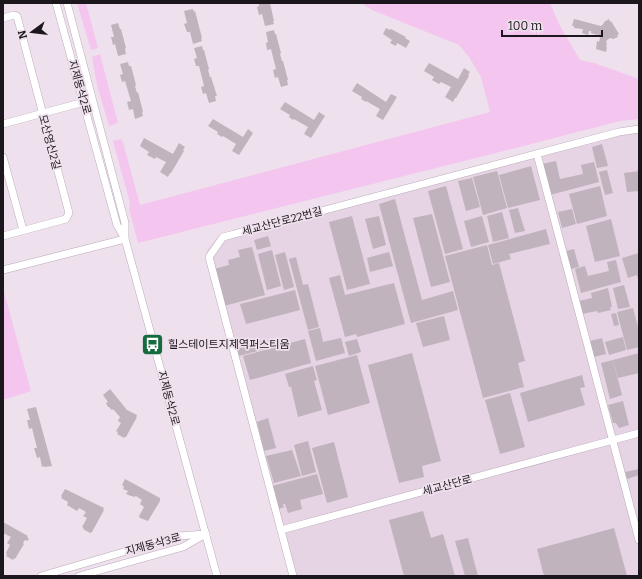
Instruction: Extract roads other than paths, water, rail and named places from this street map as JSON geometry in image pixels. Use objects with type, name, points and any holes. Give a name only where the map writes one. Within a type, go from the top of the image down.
[{"type":"street","name":"지제동삭2로","points":[[56,3],[117,225],[125,239],[217,576]]},
{"type":"street","name":"지제동삭2로","points":[[67,3],[125,223],[125,239]]},
{"type":"street","name":"모산영신2길","points":[[3,18],[14,15],[17,16],[69,213],[66,219],[3,236]]},
{"type":"street","points":[[3,124],[84,102]]},
{"type":"street","name":"세교산단로22번길","points":[[293,576],[209,257],[223,237],[619,132],[639,129]]},
{"type":"street","points":[[537,154],[639,540]]},
{"type":"street","points":[[3,157],[23,230]]},
{"type":"street","points":[[3,270],[125,239]]},
{"type":"street","name":"세교산단로","points":[[281,530],[639,433]]},
{"type":"street","name":"지제동삭3로","points":[[41,576],[178,536],[206,534]]},
{"type":"street","name":"지제동삭3로","points":[[80,576],[183,547],[206,534]]},
{"type":"place","name":"힐스테이트지제역퍼스티움","points":[[152,344]]}]
